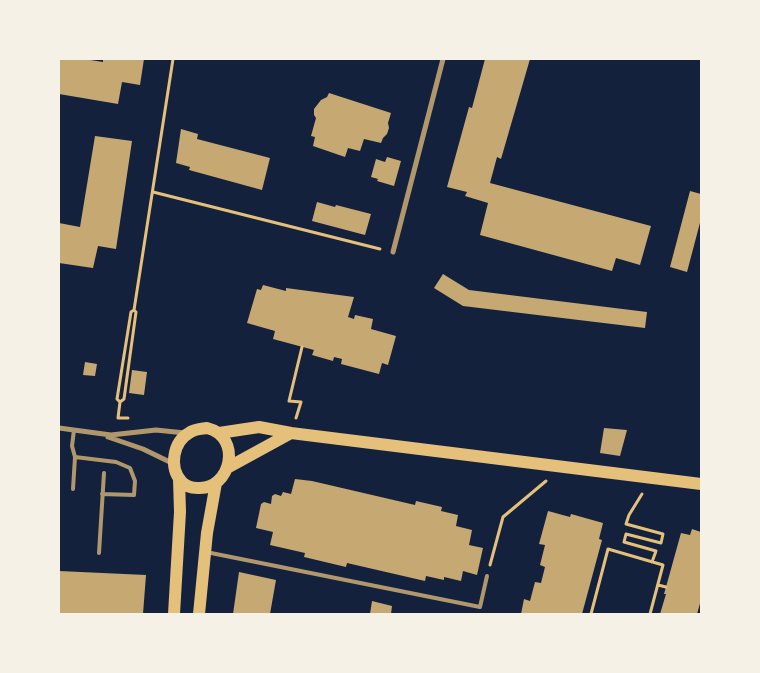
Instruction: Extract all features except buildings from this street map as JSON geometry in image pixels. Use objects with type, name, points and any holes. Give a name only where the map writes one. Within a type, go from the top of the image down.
[{"type":"main road","points":[[219,433],[259,427],[291,433],[701,484]]},
{"type":"main road","points":[[174,614],[180,512],[179,479],[174,464],[176,449],[188,433],[197,429],[207,428],[219,433],[224,438],[228,445],[229,456],[227,468],[216,484],[204,552],[199,614]]},
{"type":"main road","points":[[227,468],[291,433]]},
{"type":"main road","points":[[179,479],[185,485],[192,488],[204,488],[216,484]]},
{"type":"street","points":[[393,252],[443,59]]},
{"type":"street","points":[[59,428],[103,435],[143,449],[174,464]]},
{"type":"street","points":[[103,435],[156,430],[188,433]]},
{"type":"lane","points":[[73,488],[76,457],[72,446],[74,430]]},
{"type":"lane","points":[[76,457],[116,462],[130,468],[135,482],[134,495],[102,494]]},
{"type":"lane","points":[[100,553],[104,473]]},
{"type":"lane","points":[[204,552],[480,607],[487,576]]},
{"type":"path","points":[[137,419],[118,418],[118,400],[173,59]]},
{"type":"path","points":[[153,192],[393,252]]},
{"type":"path","points":[[118,400],[124,399],[136,312],[132,311]]},
{"type":"path","points":[[291,433],[301,402],[289,400],[302,347]]},
{"type":"path","points":[[487,576],[503,517],[563,467]]},
{"type":"path","points":[[650,478],[637,505],[629,515],[626,524],[663,534],[661,543],[626,534],[624,542],[656,551],[652,562]]},
{"type":"path","points":[[590,614],[608,549],[663,565],[650,614]]},
{"type":"path","points":[[658,585],[666,587]]}]
